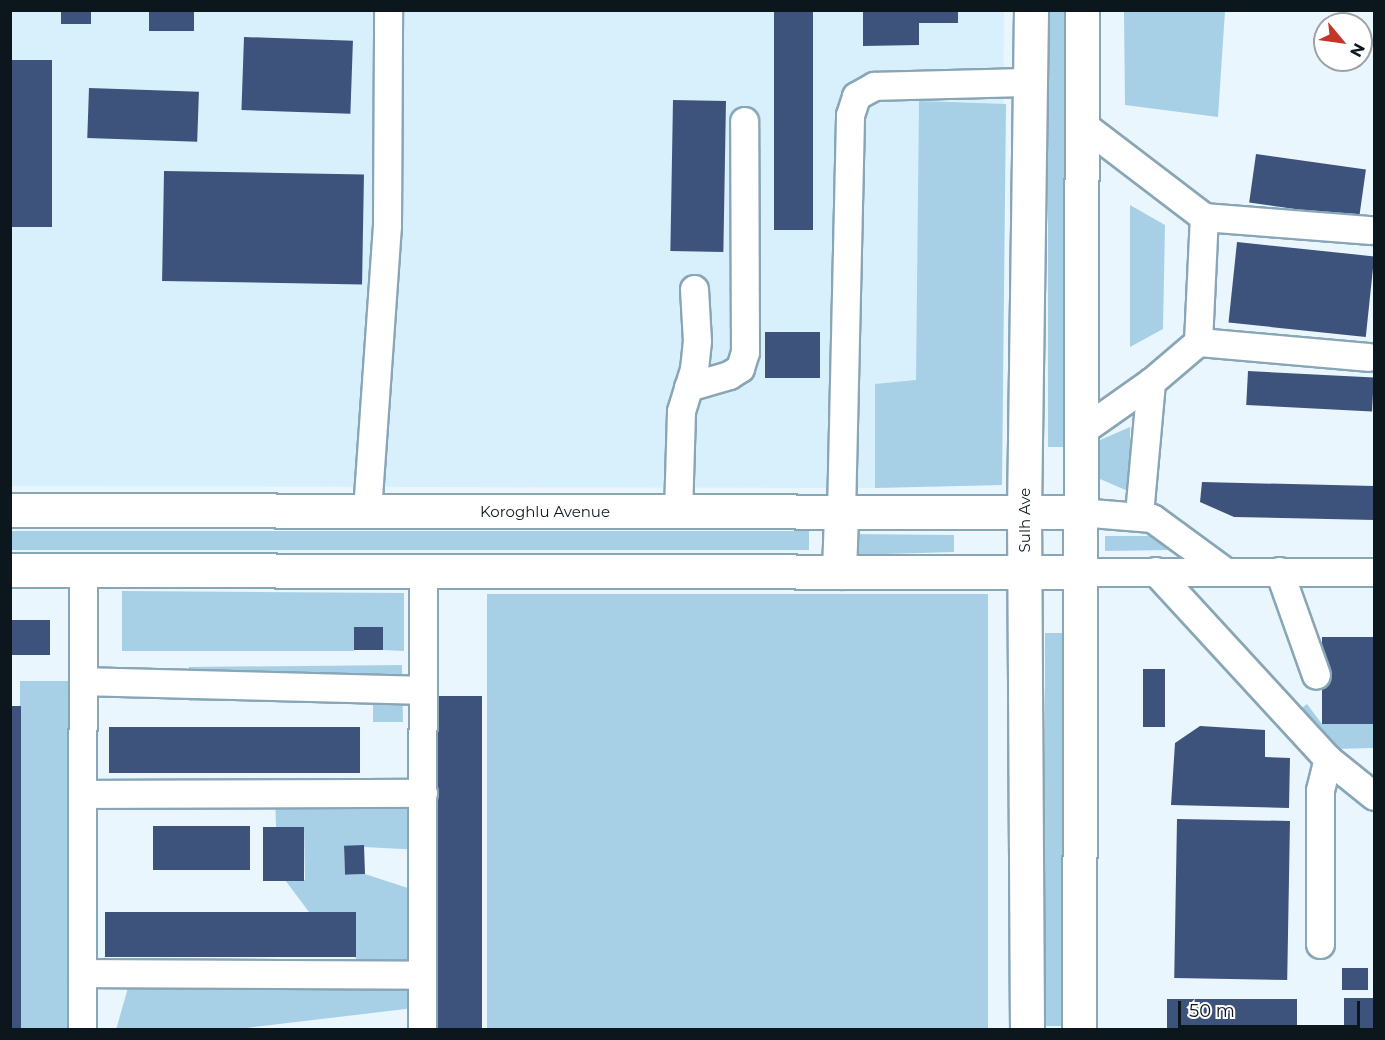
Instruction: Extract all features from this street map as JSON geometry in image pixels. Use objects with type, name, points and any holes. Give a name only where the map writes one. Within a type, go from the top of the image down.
[{"type":"main road","name":"Sulh Ave","points":[[1027,1029],[1024,512],[1031,10]]},
{"type":"main road","points":[[1079,1029],[1082,10]]},
{"type":"main road","name":"Koroghlu Avenue","points":[[10,510],[841,514],[1079,512]]},
{"type":"main road","points":[[839,572],[841,514]]},
{"type":"main road","points":[[10,570],[1079,572]]},
{"type":"street","points":[[367,511],[387,226],[388,10]]},
{"type":"street","points":[[841,514],[850,115],[856,96],[873,86],[1031,82]]},
{"type":"street","points":[[688,387],[729,375],[740,368],[745,352],[744,121]]},
{"type":"street","points":[[1082,124],[1204,217],[1370,230]]},
{"type":"street","points":[[1198,342],[1204,217]]},
{"type":"street","points":[[678,513],[681,411],[697,341],[694,289]]},
{"type":"street","points":[[1080,432],[1151,382],[1198,342],[1368,357]]},
{"type":"street","points":[[1139,514],[1151,382]]},
{"type":"street","points":[[1079,512],[1139,514],[1164,524],[1223,570]]},
{"type":"street","points":[[82,1029],[83,570]]},
{"type":"street","points":[[1079,572],[1223,570],[1374,572]]},
{"type":"street","points":[[1155,571],[1328,759],[1374,796]]},
{"type":"street","points":[[1279,571],[1316,675]]},
{"type":"street","points":[[422,1029],[423,572]]},
{"type":"street","points":[[83,681],[423,690]]},
{"type":"street","points":[[1320,944],[1320,790],[1328,759]]},
{"type":"street","points":[[83,794],[423,793]]},
{"type":"street","points":[[82,973],[422,975]]},
{"type":"shaded area","points":[[1048,10],[1064,10],[1064,447],[1048,447]]},
{"type":"shaded area","points":[[11,11],[1004,11],[1002,485],[875,488],[11,486]]},
{"type":"shaded area","points":[[1124,11],[1225,11],[1218,117],[1125,105]]},
{"type":"shaded area","points":[[919,101],[1006,104],[1002,485],[875,488],[875,384],[916,380]]},
{"type":"shaded area","points":[[1130,205],[1165,225],[1163,329],[1130,347]]},
{"type":"shaded area","points":[[1130,427],[1130,492],[1100,479],[1100,440]]},
{"type":"shaded area","points":[[11,531],[809,531],[809,550],[11,550]]},
{"type":"shaded area","points":[[851,534],[954,535],[954,552],[850,555]]},
{"type":"shaded area","points":[[1105,536],[1149,536],[1169,550],[1105,551]]},
{"type":"shaded area","points":[[122,591],[404,593],[404,651],[383,650],[382,627],[354,628],[354,651],[122,651]]},
{"type":"shaded area","points":[[487,594],[988,594],[988,1029],[487,1029]]},
{"type":"shaded area","points":[[1045,633],[1064,633],[1064,1026],[1045,1026]]},
{"type":"shaded area","points":[[402,665],[403,722],[373,722],[373,700],[189,701],[189,667]]},
{"type":"shaded area","points":[[20,681],[83,681],[83,1029],[20,1029]]},
{"type":"shaded area","points":[[1307,704],[1322,724],[1374,723],[1374,748],[1333,749],[1298,711]]},
{"type":"shaded area","points":[[423,793],[422,850],[344,846],[345,875],[365,874],[423,893],[422,1007],[238,1029],[116,1030],[129,984],[357,977],[356,958],[309,912],[285,880],[305,880],[304,827],[276,827],[275,794]]},
{"type":"building","points":[[61,10],[91,10],[91,24],[61,24]]},
{"type":"building","points":[[149,10],[194,10],[194,31],[149,31]]},
{"type":"building","points":[[774,10],[813,10],[813,230],[774,230]]},
{"type":"building","points":[[863,10],[958,10],[958,23],[919,23],[919,45],[863,46]]},
{"type":"building","points":[[244,37],[353,41],[350,114],[241,110]]},
{"type":"building","points":[[10,60],[52,60],[52,227],[10,227]]},
{"type":"building","points":[[89,88],[199,92],[197,142],[87,138]]},
{"type":"building","points":[[673,100],[726,101],[723,252],[670,251]]},
{"type":"building","points":[[1256,154],[1366,169],[1359,218],[1249,203]]},
{"type":"building","points":[[164,171],[364,174],[362,284],[162,281]]},
{"type":"building","points":[[1237,242],[1374,256],[1366,337],[1229,323]]},
{"type":"building","points":[[765,332],[820,332],[820,378],[765,378]]},
{"type":"building","points":[[1248,371],[1374,378],[1372,412],[1246,405]]},
{"type":"building","points":[[1202,482],[1374,486],[1374,520],[1234,517],[1200,502]]},
{"type":"building","points":[[10,620],[50,620],[50,655],[10,655]]},
{"type":"building","points":[[354,627],[383,627],[383,650],[354,650]]},
{"type":"building","points":[[1322,637],[1374,637],[1374,724],[1322,724]]},
{"type":"building","points":[[1143,669],[1165,669],[1165,727],[1143,727]]},
{"type":"building","points":[[438,696],[482,696],[482,1030],[438,1030]]},
{"type":"building","points":[[10,706],[21,706],[21,1030],[10,1030]]},
{"type":"building","points":[[1200,726],[1265,730],[1265,757],[1290,758],[1289,808],[1171,805],[1175,743]]},
{"type":"building","points":[[109,727],[360,727],[360,773],[109,773]]},
{"type":"building","points":[[1177,819],[1290,821],[1287,980],[1174,978]]},
{"type":"building","points":[[153,826],[250,826],[250,870],[153,870]]},
{"type":"building","points":[[263,827],[304,827],[304,881],[263,881]]},
{"type":"building","points":[[364,845],[365,874],[345,875],[344,846]]},
{"type":"building","points":[[105,912],[356,912],[356,957],[105,957]]},
{"type":"building","points":[[1342,968],[1368,968],[1368,990],[1342,990]]},
{"type":"building","points":[[1344,998],[1374,998],[1374,1030],[1344,1030]]},
{"type":"building","points":[[1167,999],[1297,999],[1297,1030],[1167,1030]]}]
